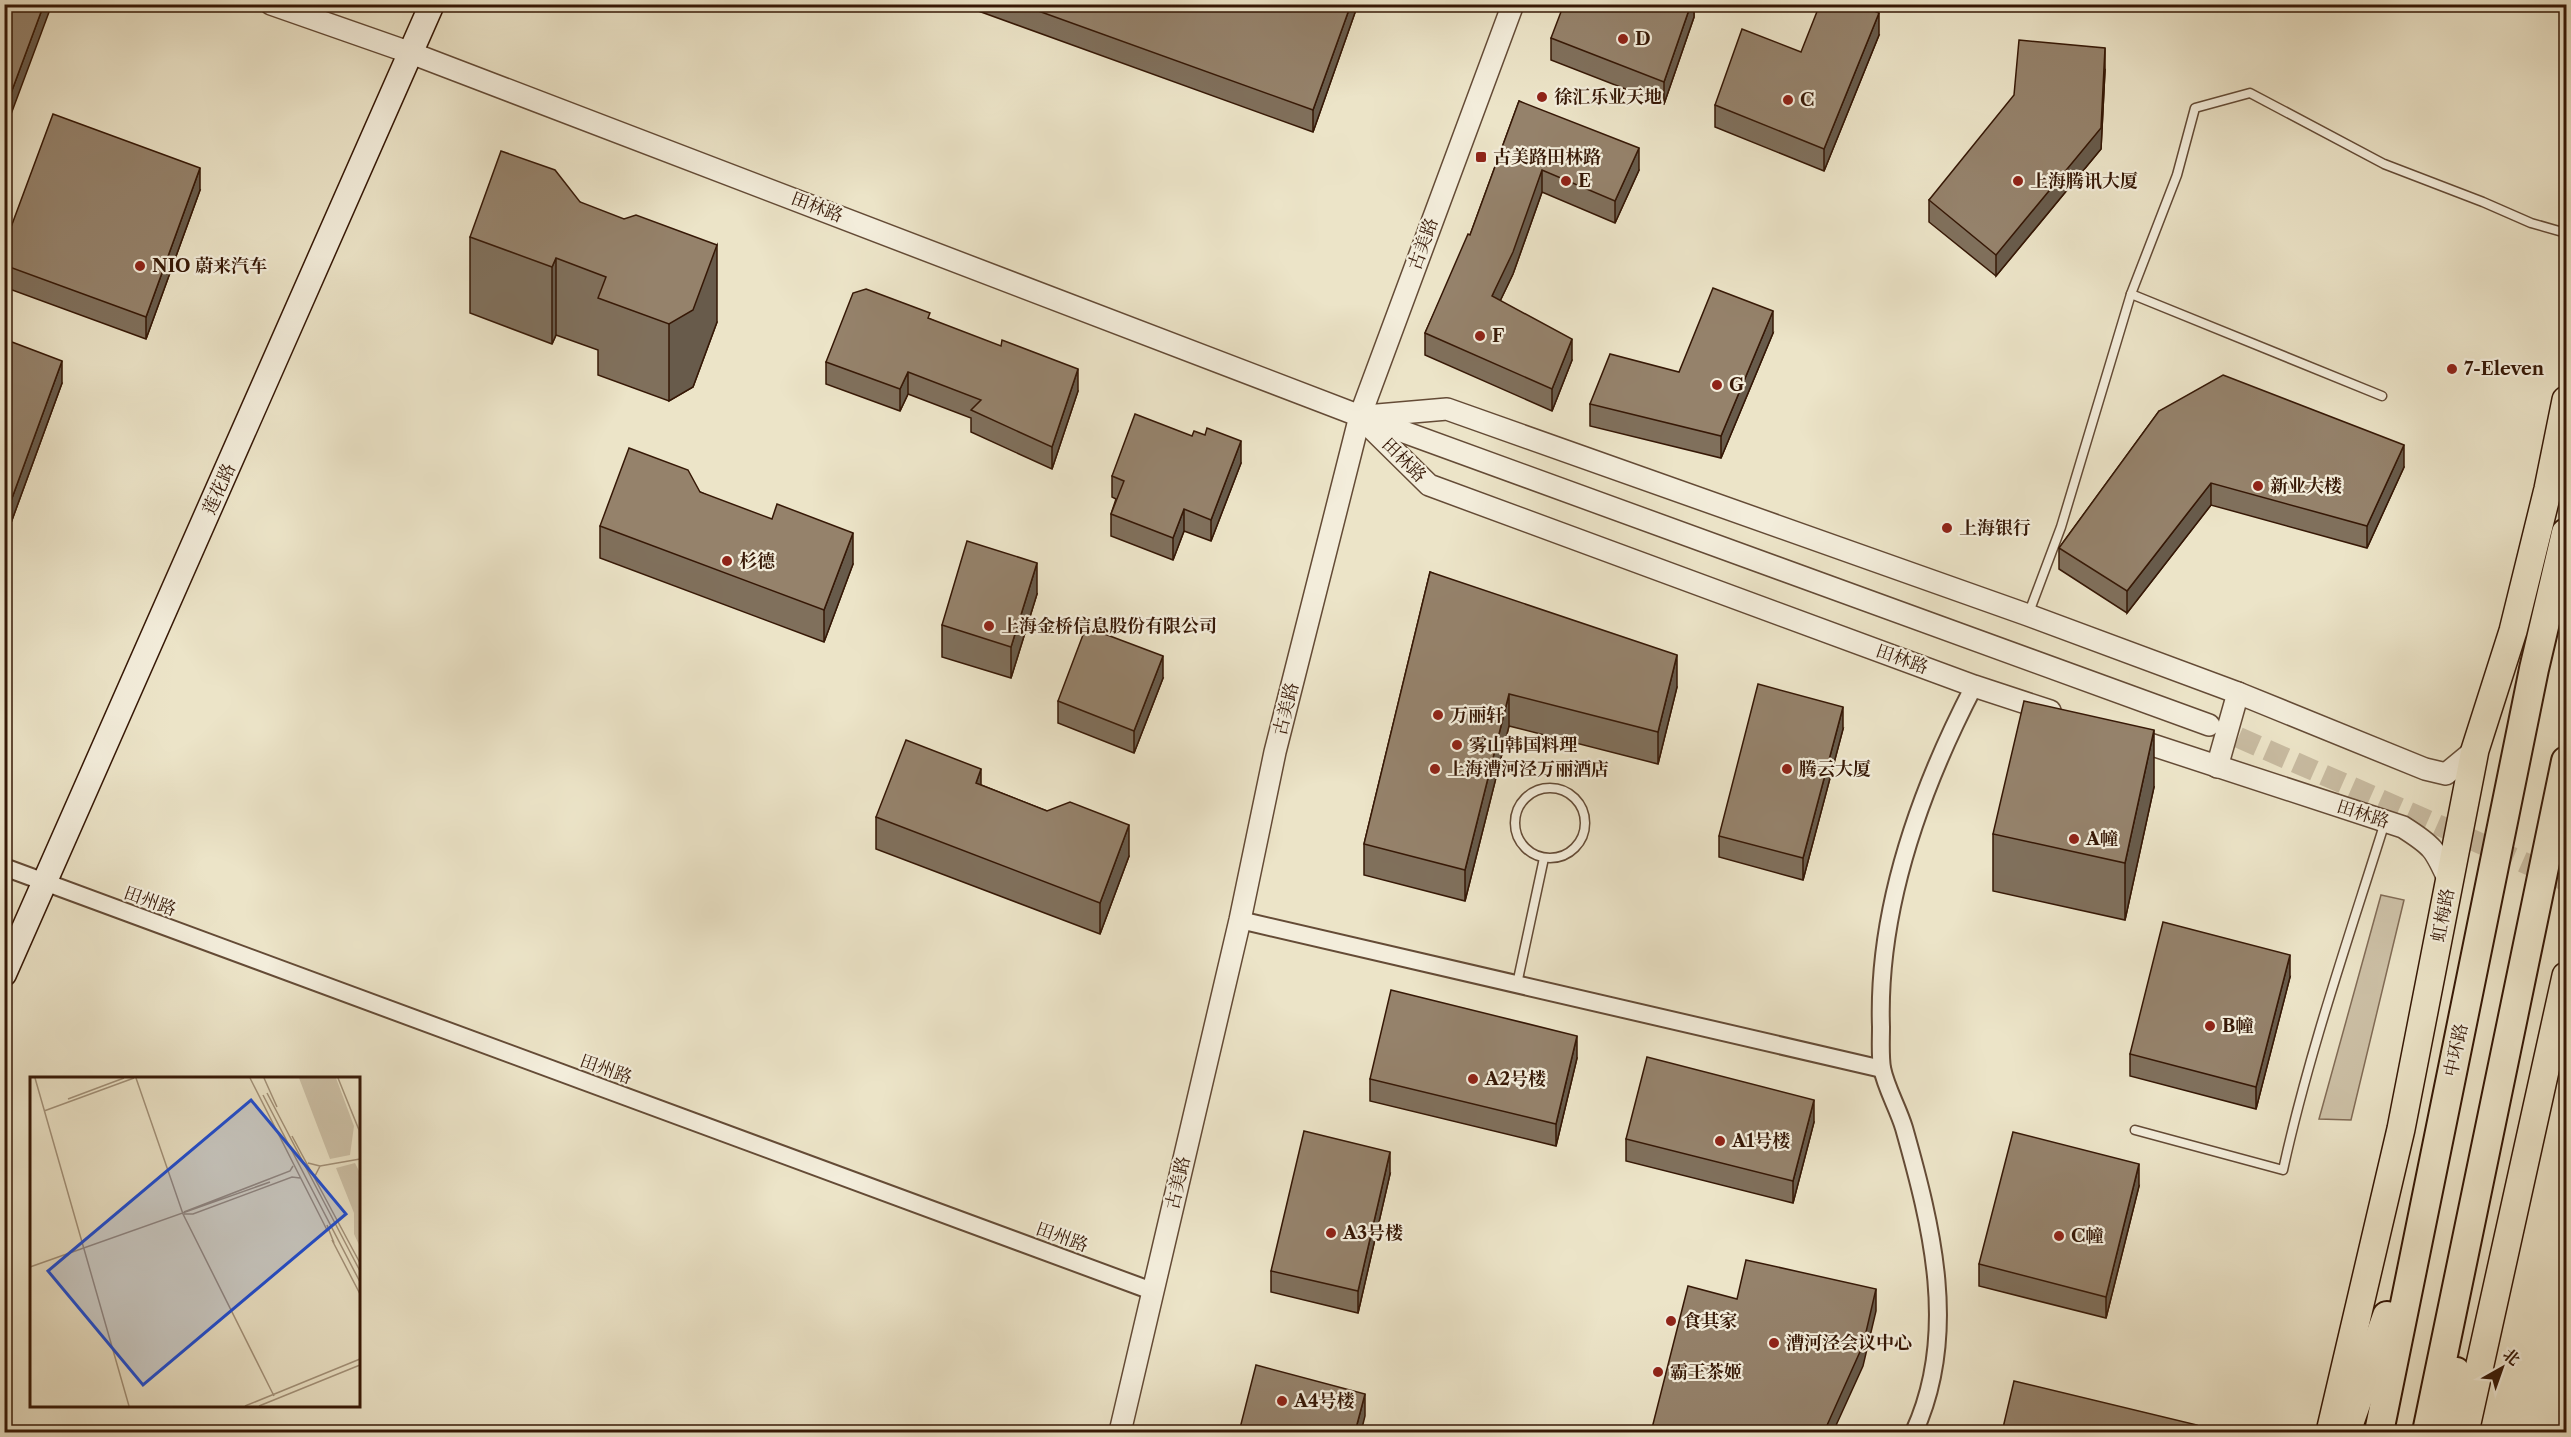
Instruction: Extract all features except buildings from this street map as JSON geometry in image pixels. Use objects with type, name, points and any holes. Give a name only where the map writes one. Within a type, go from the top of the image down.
[{"type":"highway","name":"中环路","points":[[2379,1432],[2534,669],[2566,533]]},
{"type":"highway","points":[[2427,1432],[2566,761]]},
{"type":"highway","points":[[2346,1432],[2421,1221]]},
{"type":"highway","points":[[2451,1432],[2470,1232]]},
{"type":"main road","name":"莲花路","points":[[4,974],[432,4]]},
{"type":"main road","name":"虹梅路","points":[[2330,1432],[2401,1129],[2475,750],[2513,631],[2548,489],[2566,400]]},
{"type":"main road","points":[[2465,1432],[2566,976]]},
{"type":"street","name":"田林路","points":[[272,4],[411,53],[1360,416],[2209,725]]},
{"type":"street","name":"古美路","points":[[1120,1432],[1240,920],[1275,752],[1360,416],[1513,4]]},
{"type":"street","name":"田林路","points":[[1360,416],[1447,409],[2028,615],[2238,693],[2425,769],[2446,774],[2475,750]]},
{"type":"street","name":"田林路","points":[[1360,416],[1429,485],[1974,686],[2074,719]]},
{"type":"street","points":[[1914,1432],[1922,1416],[1937,1357],[1939,1294],[1926,1205],[1900,1116],[1882,1069],[1880,988],[1886,934],[1907,843],[1944,743],[1974,686]]},
{"type":"street","points":[[2217,767],[2238,693]]},
{"type":"street","name":"田林路","points":[[2107,730],[2403,827],[2428,843],[2438,856],[2449,881]]},
{"type":"street","name":"田州路","points":[[4,867],[1152,1291]]},
{"type":"street","points":[[1240,920],[1882,1069]]},
{"type":"lane","points":[[2028,615],[2061,527],[2131,294],[2176,175],[2195,108],[2250,93],[2384,164],[2531,223],[2566,233]]},
{"type":"lane","points":[[2131,294],[2382,396]]},
{"type":"lane","points":[[1550,787],[1562,789],[1579,802],[1586,823],[1584,835],[1578,846],[1568,854],[1557,858],[1544,858],[1523,847],[1517,836],[1515,824],[1517,811],[1522,802],[1539,789],[1550,787]]},
{"type":"lane","points":[[2135,1130],[2283,1170],[2293,1123],[2385,822]]},
{"type":"lane","points":[[1517,984],[1544,858]]},
{"type":"shaded area","points":[[2381,895],[2404,900],[2351,1120],[2319,1119]]},
{"type":"tunnel","points":[[2210,725],[2566,881]]},
{"type":"place","name":"D","points":[[1623,39]]},
{"type":"place","name":"徐汇乐业天地","points":[[1542,97]]},
{"type":"place","name":"C","points":[[1788,100]]},
{"type":"place","name":"古美路田林路","points":[[1481,157]]},
{"type":"place","name":"E","points":[[1566,181]]},
{"type":"place","name":"上海腾讯大厦","points":[[2018,181]]},
{"type":"place","name":"NIO 蔚来汽车","points":[[140,266]]},
{"type":"place","name":"F","points":[[1480,336]]},
{"type":"place","name":"7-Eleven","points":[[2452,369]]},
{"type":"place","name":"G","points":[[1717,385]]},
{"type":"place","name":"新业大楼","points":[[2258,486]]},
{"type":"place","name":"上海银行","points":[[1947,528]]},
{"type":"place","name":"杉德","points":[[727,561]]},
{"type":"place","name":"上海金桥信息股份有限公司","points":[[989,626]]},
{"type":"place","name":"万丽轩","points":[[1438,715]]},
{"type":"place","name":"雾山韩国料理","points":[[1457,745]]},
{"type":"place","name":"上海漕河泾万丽酒店","points":[[1435,769]]},
{"type":"place","name":"腾云大厦","points":[[1787,769]]},
{"type":"place","name":"A幢","points":[[2074,839]]},
{"type":"place","name":"B幢","points":[[2210,1026]]},
{"type":"place","name":"A2号楼","points":[[1473,1079]]},
{"type":"place","name":"A1号楼","points":[[1720,1141]]},
{"type":"place","name":"A3号楼","points":[[1331,1233]]},
{"type":"place","name":"C幢","points":[[2059,1236]]},
{"type":"place","name":"食其家","points":[[1671,1321]]},
{"type":"place","name":"漕河泾会议中心","points":[[1774,1343]]},
{"type":"place","name":"霸王茶姬","points":[[1658,1372]]},
{"type":"place","name":"A4号楼","points":[[1282,1401]]}]
